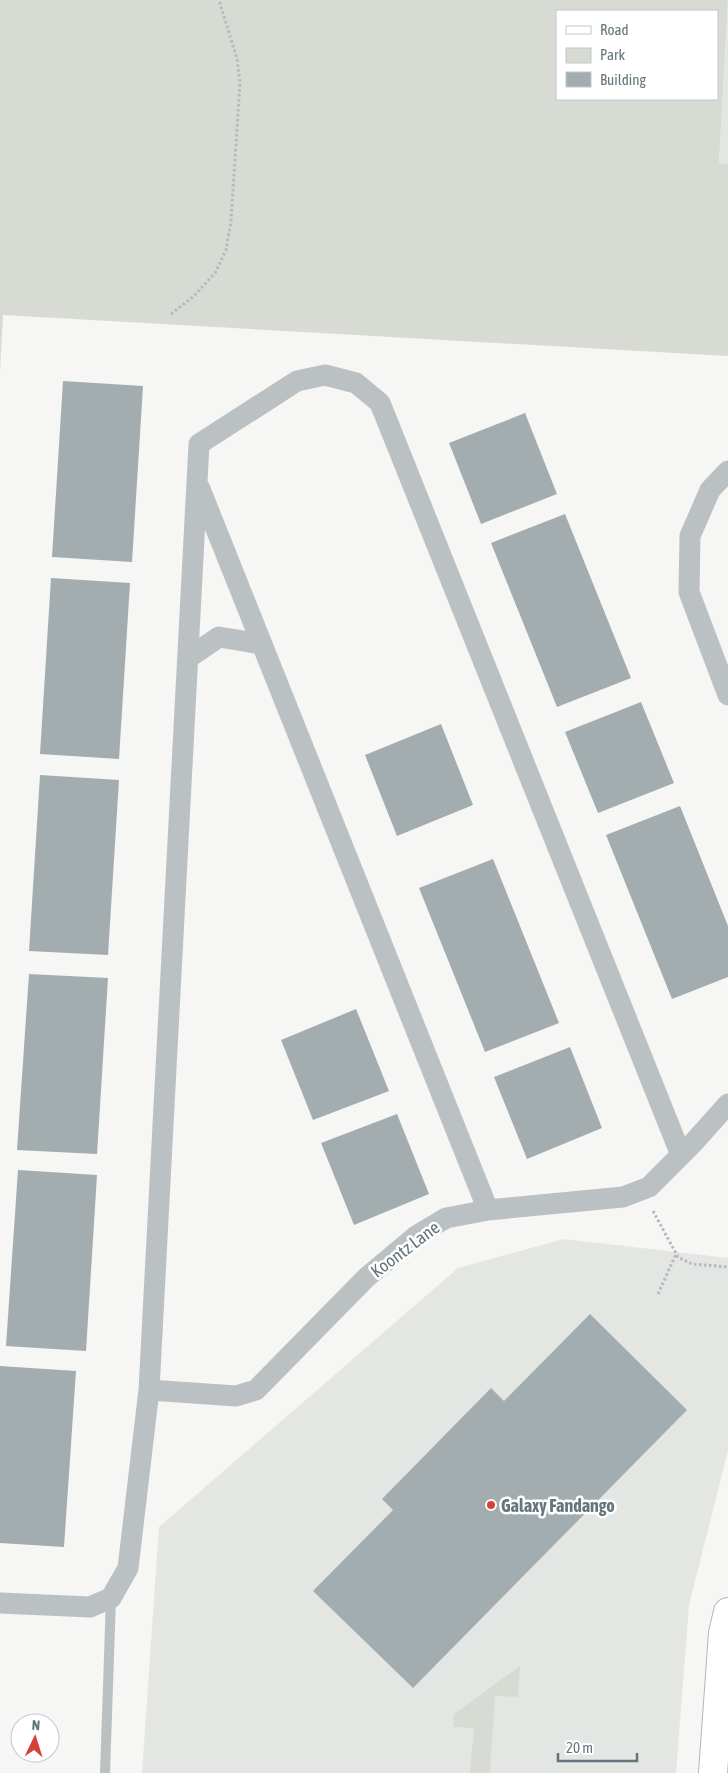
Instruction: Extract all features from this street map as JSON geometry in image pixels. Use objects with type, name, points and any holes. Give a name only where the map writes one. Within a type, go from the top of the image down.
[{"type":"street","points":[[0,1603],[90,1607],[111,1598],[128,1568],[149,1390],[199,444],[297,381],[325,375],[356,383],[380,403],[681,1155]]},
{"type":"street","points":[[728,471],[710,490],[690,536],[689,592],[728,695]]},
{"type":"street","points":[[197,482],[488,1210]]},
{"type":"street","points":[[188,658],[219,637],[262,644]]},
{"type":"street","name":"Koontz Lane","points":[[149,1390],[236,1396],[256,1390],[367,1278],[416,1236],[446,1218],[488,1210],[623,1197],[649,1187],[728,1104]]},
{"type":"street","points":[[714,1773],[723,1633],[728,1612]]},
{"type":"lane","points":[[105,1773],[111,1598]]},
{"type":"path","points":[[171,314],[194,296],[215,273],[226,250],[231,221],[240,83],[237,59],[219,0]]},
{"type":"path","points":[[650,1206],[676,1254],[682,1260],[692,1264],[728,1267]]},
{"type":"path","points":[[658,1294],[676,1254]]},
{"type":"shaded area","points":[[728,6],[728,164],[719,163]]},
{"type":"shaded area","points":[[564,1239],[728,1258],[728,1450],[689,1605],[676,1773],[142,1773],[159,1527],[458,1268]]},
{"type":"green space","points":[[0,0],[728,0],[719,163],[728,164],[728,356],[3,315],[0,371]]},
{"type":"green space","points":[[520,1666],[518,1697],[495,1696],[490,1773],[470,1773],[474,1728],[453,1727],[454,1714]]},
{"type":"building","points":[[63,381],[143,386],[132,562],[52,557]]},
{"type":"building","points":[[525,413],[557,494],[481,524],[449,443]]},
{"type":"building","points":[[565,514],[631,678],[557,707],[491,543]]},
{"type":"building","points":[[51,578],[130,583],[119,759],[40,754]]},
{"type":"building","points":[[641,702],[674,783],[598,813],[565,732]]},
{"type":"building","points":[[441,724],[473,805],[397,836],[365,755]]},
{"type":"building","points":[[40,775],[119,780],[108,955],[29,951]]},
{"type":"building","points":[[680,806],[728,926],[728,977],[672,999],[606,835]]},
{"type":"building","points":[[493,859],[559,1023],[485,1052],[419,888]]},
{"type":"building","points":[[29,974],[108,978],[97,1154],[17,1150]]},
{"type":"building","points":[[356,1009],[389,1091],[313,1120],[281,1040]]},
{"type":"building","points":[[570,1047],[602,1128],[527,1159],[494,1077]]},
{"type":"building","points":[[397,1114],[429,1194],[354,1225],[321,1143]]},
{"type":"building","points":[[18,1170],[97,1175],[86,1351],[6,1346]]},
{"type":"building","name":"Galaxy Fandango","points":[[590,1314],[687,1410],[413,1688],[313,1591],[393,1510],[382,1499],[491,1388],[504,1401]]},
{"type":"building","points":[[0,1366],[76,1371],[64,1547],[0,1543]]},
{"type":"place","name":"Galaxy Fandango","points":[[491,1505]]}]
